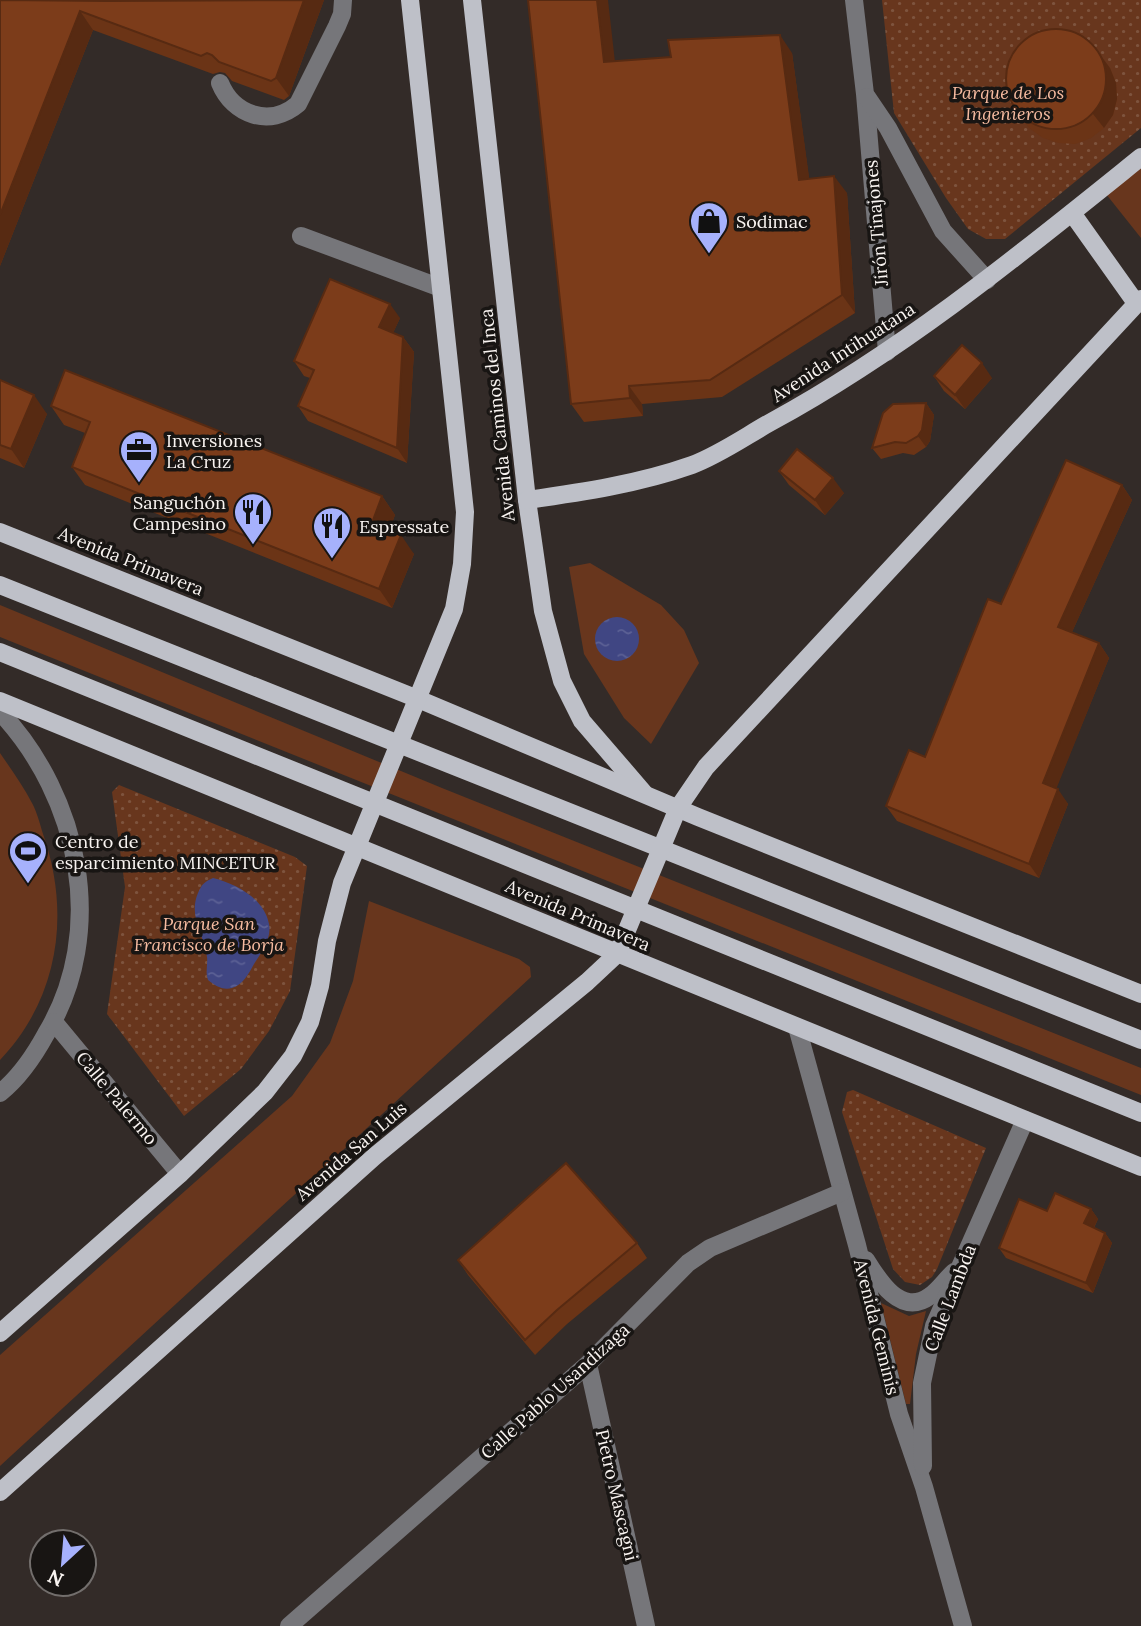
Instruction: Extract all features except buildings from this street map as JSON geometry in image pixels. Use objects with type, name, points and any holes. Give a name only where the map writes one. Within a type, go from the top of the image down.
[{"type":"main road","points":[[0,1333],[180,1174],[265,1091],[293,1056],[310,1022],[339,895],[359,839],[454,609],[462,564],[465,512],[410,0]]},
{"type":"main road","name":"Avenida Caminos del Inca","points":[[472,0],[527,500],[543,611],[562,681],[582,721],[646,795]]},
{"type":"main road","name":"Avenida Intihuatana","points":[[527,500],[618,486],[694,464],[803,405],[887,352],[987,279],[1141,157]]},
{"type":"main road","points":[[675,815],[706,767],[742,726],[1139,301],[1072,213]]},
{"type":"main road","name":"Avenida Primavera","points":[[0,532],[415,706],[646,795],[675,815],[1141,994]]},
{"type":"main road","points":[[0,585],[1141,1041]]},
{"type":"main road","name":"Avenida Primavera","points":[[0,652],[1141,1113]]},
{"type":"main road","name":"Avenida Primavera","points":[[0,701],[359,839],[620,946],[797,1027],[1141,1167]]},
{"type":"main road","name":"Avenida San Luis","points":[[0,1492],[375,1156],[620,946],[675,815]]},
{"type":"street","points":[[220,83],[225,95],[243,111],[262,118],[290,111],[298,104],[337,26],[342,14],[343,0]]},
{"type":"street","name":"Jirón Tinajones","points":[[855,0],[887,352]]},
{"type":"street","name":"Jirón Tinajones","points":[[865,94],[888,128],[943,230],[987,279]]},
{"type":"street","points":[[301,236],[441,288]]},
{"type":"street","points":[[0,712],[17,730],[42,767],[61,807],[75,850],[80,894],[79,939],[70,982],[54,1022],[35,1053],[12,1083],[0,1093]]},
{"type":"street","name":"Calle Palermo","points":[[54,1022],[180,1174]]},
{"type":"street","name":"Avenida Geminis","points":[[797,1027],[857,1245],[899,1414],[924,1486],[963,1626]]},
{"type":"street","name":"Calle Lambda","points":[[924,1486],[920,1422],[922,1383],[934,1326],[1024,1120]]},
{"type":"street","name":"Calle Pablo Usandizaga","points":[[289,1626],[588,1364],[688,1264],[710,1248],[842,1192]]},
{"type":"street","points":[[857,1245],[883,1286],[892,1296],[902,1301],[919,1301],[930,1296],[962,1263]]},
{"type":"street","name":"Pietro Mascagni","points":[[588,1364],[646,1626]]},
{"type":"green space","name":"Parque de Los Ingenieros","points":[[882,0],[1141,0],[1141,128],[1005,239],[986,239],[968,229],[894,113]]},
{"type":"green space","points":[[1141,165],[1141,238],[1106,194]]},
{"type":"green space","points":[[590,563],[661,605],[684,630],[699,663],[651,744],[624,718],[584,654],[569,567]]},
{"type":"green space","points":[[0,605],[442,788],[1141,1068],[1141,1095],[0,637]]},
{"type":"green space","name":"Centro de esparcimiento MINCETUR","points":[[0,753],[38,818],[52,864],[57,924],[47,982],[36,1010],[20,1036],[0,1060]]},
{"type":"green space","name":"Parque San Francisco de Borja","points":[[119,785],[295,857],[307,866],[290,991],[269,1031],[241,1069],[184,1116],[107,1014],[125,887],[112,792]]},
{"type":"green space","points":[[369,901],[519,959],[530,967],[531,977],[0,1466],[0,1355],[292,1096],[330,1043],[353,981]]},
{"type":"green space","points":[[853,1090],[986,1148],[937,1269],[932,1277],[920,1285],[905,1282],[893,1269],[842,1112],[847,1092]]},
{"type":"green space","points":[[881,1303],[909,1316],[926,1311],[916,1354],[910,1404],[906,1404]]},
{"type":"water","points":[[617,617],[626,618],[633,623],[638,630],[638,648],[633,655],[626,660],[617,661],[608,660],[601,655],[596,648],[595,639],[596,630],[601,623],[608,618]]},
{"type":"water","points":[[213,878],[231,884],[255,900],[266,915],[270,929],[265,945],[248,975],[229,989],[219,987],[208,980],[207,957],[196,918],[195,902],[198,893],[204,884]]},
{"type":"place","name":"Sodimac","points":[[709,255]]},
{"type":"place","name":"Inversiones La Cruz","points":[[139,484]]},
{"type":"place","name":"Sanguchón Campesino","points":[[253,546]]},
{"type":"place","name":"Espressate","points":[[332,560]]},
{"type":"place","name":"Centro de esparcimiento MINCETUR","points":[[28,885]]}]
